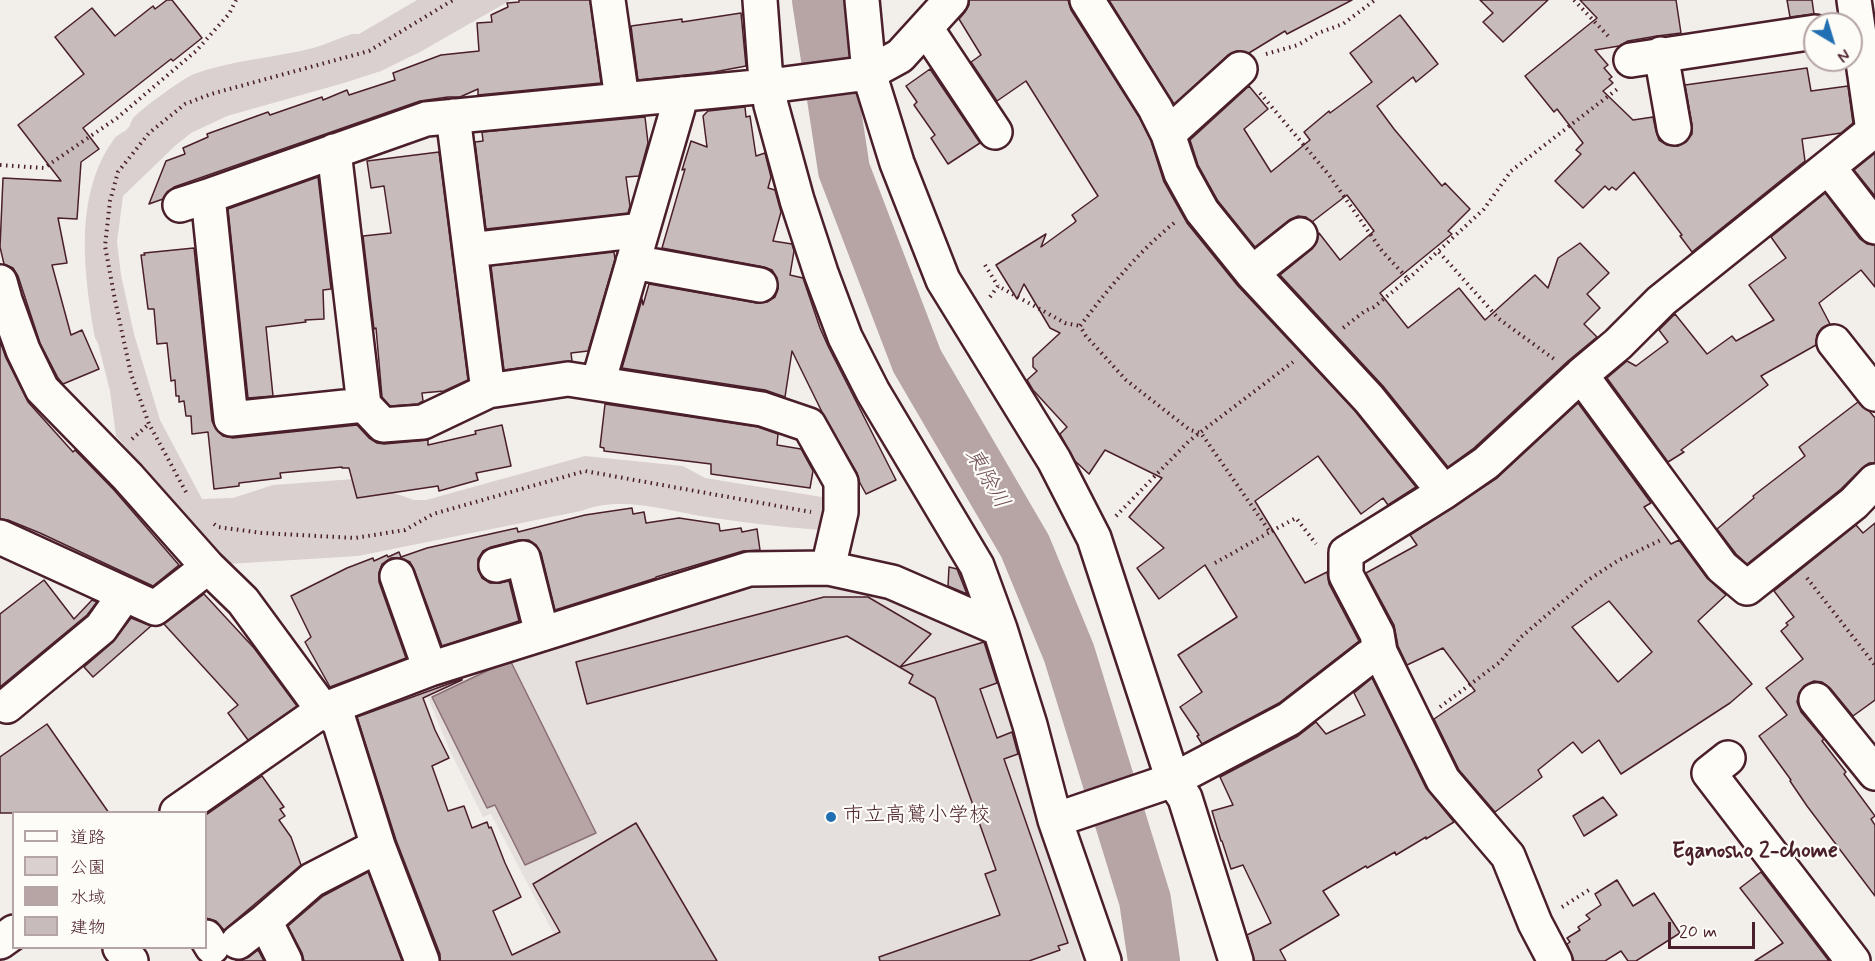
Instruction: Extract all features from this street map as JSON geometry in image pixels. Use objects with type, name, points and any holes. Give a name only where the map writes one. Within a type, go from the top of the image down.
[{"type":"street","points":[[608,0],[622,99]]},
{"type":"street","points":[[760,0],[765,68],[821,273],[845,337],[873,392],[977,566],[1000,629],[1061,818],[1104,961]]},
{"type":"street","points":[[862,0],[869,73],[897,163],[943,280],[1054,460],[1094,538],[1173,780],[1185,798],[1236,961]]},
{"type":"street","points":[[364,405],[231,419],[194,201],[426,119],[682,94],[772,92],[869,73],[900,56],[951,0]]},
{"type":"street","points":[[1087,0],[1155,108],[1168,134],[1181,173],[1199,204],[1252,273],[1369,399],[1444,492]]},
{"type":"street","points":[[926,28],[995,132]]},
{"type":"street","points":[[1674,128],[1646,57],[1803,34]]},
{"type":"street","points":[[1555,961],[1535,923],[1508,856],[1443,780],[1380,652],[1377,634],[1346,575],[1346,553],[1486,463],[1618,344],[1661,301],[1874,131],[1863,48]]},
{"type":"street","points":[[1168,134],[1240,69]]},
{"type":"street","points":[[598,383],[682,94]]},
{"type":"street","points":[[453,116],[488,391]]},
{"type":"street","points":[[334,152],[364,405],[383,425],[423,422],[488,391],[568,379],[762,409],[809,425],[841,482],[841,512],[828,568]]},
{"type":"street","points":[[1829,168],[1875,228]]},
{"type":"street","points":[[470,250],[642,230]]},
{"type":"street","points":[[1252,273],[1300,235]]},
{"type":"street","points":[[633,262],[760,285]]},
{"type":"street","points":[[0,282],[11,359],[128,477],[208,567],[243,601],[322,710],[339,721],[378,846],[422,961]]},
{"type":"street","points":[[1834,342],[1875,394]]},
{"type":"street","points":[[1581,375],[1722,567],[1747,588],[1854,503],[1875,481]]},
{"type":"street","points":[[0,537],[155,608],[208,567]]},
{"type":"street","points":[[496,565],[523,558],[542,634]]},
{"type":"street","points":[[180,811],[322,710],[430,669],[749,569],[828,568],[892,582],[1000,629]]},
{"type":"street","points":[[397,576],[430,669]]},
{"type":"street","points":[[7,706],[101,628],[125,594]]},
{"type":"street","points":[[1061,818],[1173,780],[1289,719],[1369,657],[1380,652]]},
{"type":"street","points":[[1816,700],[1875,773]]},
{"type":"street","points":[[1728,758],[1709,773],[1751,807],[1830,909],[1853,961]]},
{"type":"street","points":[[218,942],[265,921],[312,880],[378,846]]},
{"type":"street","points":[[265,921],[285,961]]},
{"type":"street","points":[[121,949],[131,961]]},
{"type":"path","points":[[0,165],[44,168],[117,118],[196,51],[229,14],[236,0]]},
{"type":"path","points":[[1408,279],[1484,209],[1511,171],[1642,70],[1646,57],[1574,0]]},
{"type":"path","points":[[1080,326],[1112,284],[1150,242],[1199,204]]},
{"type":"path","points":[[1439,252],[1499,319],[1523,334],[1571,372],[1581,375]]},
{"type":"path","points":[[985,265],[998,286],[1065,323],[1080,326],[1086,336],[1126,380],[1190,430],[1201,433],[1270,532]]},
{"type":"path","points":[[968,322],[976,316],[998,286]]},
{"type":"path","points":[[1215,563],[1296,518],[1327,557],[1346,560]]},
{"type":"path","points":[[1414,723],[1451,699],[1500,662],[1521,637],[1588,580],[1619,560],[1690,525]]},
{"type":"path","points":[[1789,555],[1875,665]]},
{"type":"shaded area","points":[[801,578],[884,590],[986,637],[1020,725],[1033,792],[1082,961],[568,961],[491,814],[483,817],[451,753],[428,698],[500,663],[756,580]]},
{"type":"green space","points":[[417,0],[511,0],[420,52],[381,71],[227,116],[191,133],[123,196],[117,242],[121,275],[134,334],[160,420],[202,499],[233,498],[273,485],[354,479],[414,500],[426,500],[585,456],[683,466],[705,478],[828,498],[821,530],[700,516],[641,505],[611,504],[358,556],[228,564],[116,436],[110,391],[95,338],[85,262],[87,210],[92,185],[101,161],[114,139],[129,127],[134,117],[146,107],[194,74],[223,65],[313,48],[352,34],[359,34]]},
{"type":"water","points":[[510,660],[596,833],[525,865],[495,805],[487,808],[432,697]]},
{"type":"building","points":[[167,0],[172,0],[202,38],[173,61],[171,59],[83,128],[99,149],[81,162],[77,219],[58,218],[67,263],[52,265],[71,335],[82,330],[99,369],[63,384],[40,343],[18,276],[13,268],[4,264],[0,247],[3,178],[61,181],[18,125],[84,74],[55,37],[92,8],[115,36],[153,6],[155,9]]},
{"type":"building","points":[[519,0],[590,0],[601,83],[478,95],[478,89],[460,97],[420,101],[174,187],[163,199],[149,204],[166,161],[185,154],[183,148],[208,137],[207,134],[268,112],[270,115],[322,97],[323,100],[347,90],[349,95],[395,80],[393,73],[441,55],[479,51],[477,23],[492,22],[491,15],[508,7],[507,3],[519,2]]},
{"type":"building","points":[[969,0],[1068,0],[1071,10],[1139,117],[1151,141],[1164,182],[1187,223],[1238,286],[1355,411],[1416,487],[1388,505],[1383,498],[1361,514],[1318,456],[1255,501],[1305,583],[1327,572],[1329,584],[1359,641],[1279,703],[1202,744],[1197,736],[1199,735],[1180,707],[1202,692],[1178,655],[1237,617],[1205,565],[1159,599],[1137,568],[1164,548],[1129,517],[1162,478],[1105,450],[1089,474],[1075,461],[1060,434],[1067,427],[1033,390],[1027,380],[1037,371],[1033,367],[1033,358],[1060,333],[1050,328],[1024,284],[1017,299],[996,265],[1046,234],[1041,247],[1074,223],[1076,221],[1072,215],[1098,196],[1026,81],[997,101],[971,62],[981,55],[959,19],[969,5]]},
{"type":"building","points":[[1109,0],[1352,0],[1287,34],[1285,31],[1249,53],[1237,51],[1228,55],[1174,104]]},
{"type":"building","points":[[1480,0],[1548,0],[1503,42],[1483,22],[1493,13]]},
{"type":"building","points":[[1580,0],[1676,0],[1681,33],[1628,41],[1619,46],[1595,50],[1608,65],[1604,68],[1612,77],[1609,79],[1613,83],[1603,91],[1633,120],[1653,117],[1659,140],[1667,145],[1678,146],[1686,142],[1692,134],[1685,85],[1803,69],[1803,72],[1808,72],[1811,91],[1848,86],[1853,123],[1841,133],[1802,139],[1805,161],[1692,252],[1680,236],[1682,235],[1634,172],[1616,190],[1612,187],[1609,190],[1605,186],[1583,208],[1555,181],[1581,154],[1576,150],[1583,143],[1557,109],[1554,112],[1525,76],[1597,18]]},
{"type":"building","points":[[1787,0],[1812,0],[1814,12],[1803,12],[1803,15],[1790,17]]},
{"type":"building","points":[[741,13],[746,66],[714,72],[638,80],[631,26],[682,19],[682,22]]},
{"type":"building","points":[[1400,15],[1438,64],[1416,82],[1413,77],[1377,106],[1442,186],[1445,183],[1470,209],[1448,231],[1452,234],[1380,293],[1408,328],[1459,288],[1485,320],[1535,275],[1548,288],[1558,258],[1580,243],[1609,273],[1587,294],[1600,308],[1584,324],[1597,337],[1474,448],[1448,467],[1383,386],[1280,275],[1312,249],[1319,233],[1340,260],[1374,231],[1347,195],[1312,222],[1306,217],[1298,216],[1289,220],[1255,247],[1218,201],[1198,165],[1190,140],[1249,86],[1268,109],[1244,129],[1271,172],[1310,140],[1304,132],[1329,111],[1330,113],[1372,82],[1350,53]]},
{"type":"building","points":[[930,69],[980,143],[948,164],[931,138],[935,135],[914,105],[917,102],[906,86]]},
{"type":"building","points":[[745,107],[746,117],[750,116],[756,156],[765,153],[771,177],[768,188],[775,190],[781,212],[773,241],[792,244],[794,251],[790,275],[803,278],[828,346],[896,480],[866,494],[792,351],[785,397],[765,390],[622,368],[642,299],[643,305],[649,284],[757,303],[767,302],[775,297],[778,289],[777,278],[772,270],[662,248],[691,141],[707,147],[703,116],[708,111]]},
{"type":"building","points":[[645,117],[648,143],[639,176],[626,177],[630,206],[628,213],[486,229],[475,142],[483,141],[482,132]]},
{"type":"building","points":[[439,152],[468,380],[444,391],[422,393],[423,401],[418,404],[390,406],[382,397],[376,328],[374,329],[363,236],[391,233],[384,186],[371,188],[367,161]]},
{"type":"building","points":[[1875,153],[1875,196],[1854,170]]},
{"type":"building","points":[[318,177],[331,289],[323,290],[324,319],[266,327],[273,396],[248,398],[228,209]]},
{"type":"building","points":[[1825,193],[1860,239],[1867,244],[1875,245],[1875,287],[1861,270],[1819,303],[1830,324],[1822,328],[1817,335],[1816,345],[1761,376],[1768,385],[1681,450],[1684,452],[1668,462],[1607,378],[1627,361],[1636,366],[1668,342],[1659,330],[1675,314],[1707,354],[1732,336],[1736,341],[1774,320],[1749,285],[1786,258],[1771,237]]},
{"type":"building","points":[[194,248],[212,421],[223,436],[233,438],[357,425],[377,443],[428,440],[428,445],[476,434],[475,431],[502,425],[511,466],[476,473],[478,480],[439,491],[438,486],[357,498],[349,468],[342,467],[280,473],[281,478],[239,483],[239,486],[214,489],[208,432],[192,434],[191,416],[186,416],[184,401],[179,402],[179,396],[176,396],[175,380],[171,381],[167,343],[157,344],[154,309],[148,309],[141,255]]},
{"type":"building","points":[[614,252],[615,259],[588,351],[571,353],[572,361],[504,370],[491,266]]},
{"type":"building","points":[[0,341],[28,402],[73,452],[75,450],[114,490],[179,565],[153,586],[40,533],[0,519]]},
{"type":"building","points":[[1858,402],[1875,418],[1875,463],[1869,463],[1862,468],[1841,489],[1747,564],[1736,554],[1717,529],[1754,498],[1753,496],[1805,456],[1799,447]]},
{"type":"building","points":[[1578,403],[1651,503],[1644,507],[1671,544],[1679,540],[1707,578],[1726,595],[1698,621],[1752,684],[1730,703],[1621,774],[1599,740],[1582,753],[1573,742],[1538,770],[1542,777],[1495,812],[1459,770],[1434,719],[1475,691],[1443,648],[1407,665],[1398,646],[1394,625],[1366,573],[1417,545],[1410,535],[1497,478]],"holes":[[[1609,601],[1652,652],[1618,682],[1572,627]]]},
{"type":"building","points":[[605,404],[758,427],[778,434],[777,445],[801,449],[813,471],[810,488],[711,474],[711,464],[604,451],[604,448],[600,447]]},
{"type":"building","points":[[632,508],[633,514],[644,512],[646,523],[679,518],[719,524],[720,531],[741,528],[742,532],[757,529],[760,550],[743,551],[555,610],[541,553],[536,545],[529,540],[519,540],[491,547],[483,551],[478,559],[478,570],[482,578],[490,583],[509,581],[519,621],[442,646],[410,562],[401,558],[391,558],[382,564],[379,582],[406,658],[330,687],[305,642],[311,637],[291,596],[347,568],[373,558],[374,561],[399,552],[401,557],[427,548],[517,528],[518,532],[585,515]]},
{"type":"building","points":[[1875,523],[1875,700],[1853,716],[1830,688],[1822,682],[1814,681],[1804,686],[1797,702],[1801,712],[1824,739],[1822,741],[1875,816],[1871,819],[1875,825],[1875,896],[1807,806],[1759,736],[1787,715],[1766,688],[1803,659],[1781,631],[1794,617],[1774,591],[1856,525],[1863,533]]},
{"type":"building","points":[[949,567],[957,569],[967,594],[948,586]]},
{"type":"building","points":[[44,580],[74,619],[92,600],[97,602],[87,615],[0,687],[0,614]]},
{"type":"building","points":[[204,594],[254,648],[297,706],[248,740],[228,713],[238,705],[164,624]]},
{"type":"building","points":[[824,597],[868,597],[931,634],[900,667],[984,642],[997,683],[980,689],[997,738],[1012,732],[1018,754],[1004,759],[1068,943],[1058,946],[1060,950],[1029,961],[880,961],[879,957],[1000,915],[985,874],[996,870],[935,698],[909,683],[913,675],[847,636],[587,704],[576,662]]},
{"type":"building","points":[[131,618],[151,626],[93,677],[84,667],[113,642]]},
{"type":"building","points":[[1372,678],[1426,788],[1454,822],[1396,855],[1395,852],[1367,868],[1366,866],[1323,891],[1339,915],[1280,950],[1286,961],[1254,961],[1247,935],[1271,923],[1243,865],[1231,869],[1221,841],[1212,811],[1233,805],[1220,777],[1298,736],[1316,722],[1326,734],[1365,715],[1354,693]]},
{"type":"building","points":[[462,679],[423,698],[449,758],[432,766],[448,811],[464,806],[472,828],[487,822],[489,828],[491,827],[521,897],[493,911],[512,955],[560,932],[533,884],[636,823],[717,961],[440,961],[440,954],[396,840],[357,717]]},
{"type":"building","points":[[47,724],[108,811],[0,813],[0,757]]},
{"type":"building","points":[[262,776],[284,807],[280,809],[285,816],[279,820],[291,837],[301,865],[224,930],[216,921],[207,918],[207,814]]},
{"type":"building","points":[[1603,797],[1617,815],[1584,836],[1573,816]]},
{"type":"building","points":[[368,872],[402,961],[304,961],[288,926],[323,896]]},
{"type":"building","points":[[1761,872],[1829,961],[1755,961],[1783,943],[1740,888]]},
{"type":"building","points":[[1617,880],[1633,906],[1654,893],[1680,933],[1636,961],[1628,961],[1621,951],[1605,961],[1574,961],[1567,938],[1580,930],[1578,927],[1590,919],[1586,915],[1601,905],[1595,894]]},
{"type":"building","points":[[258,950],[264,961],[236,961],[249,957]]},
{"type":"waterway","name":"東除川","points":[[818,0],[844,170],[917,361],[1025,546],[1069,653],[1145,900],[1154,961]]},
{"type":"place","name":"市立高鷲小学校","points":[[831,817]]},
{"type":"district","name":"Eganosho 2-chome","points":[[1755,852]]}]
